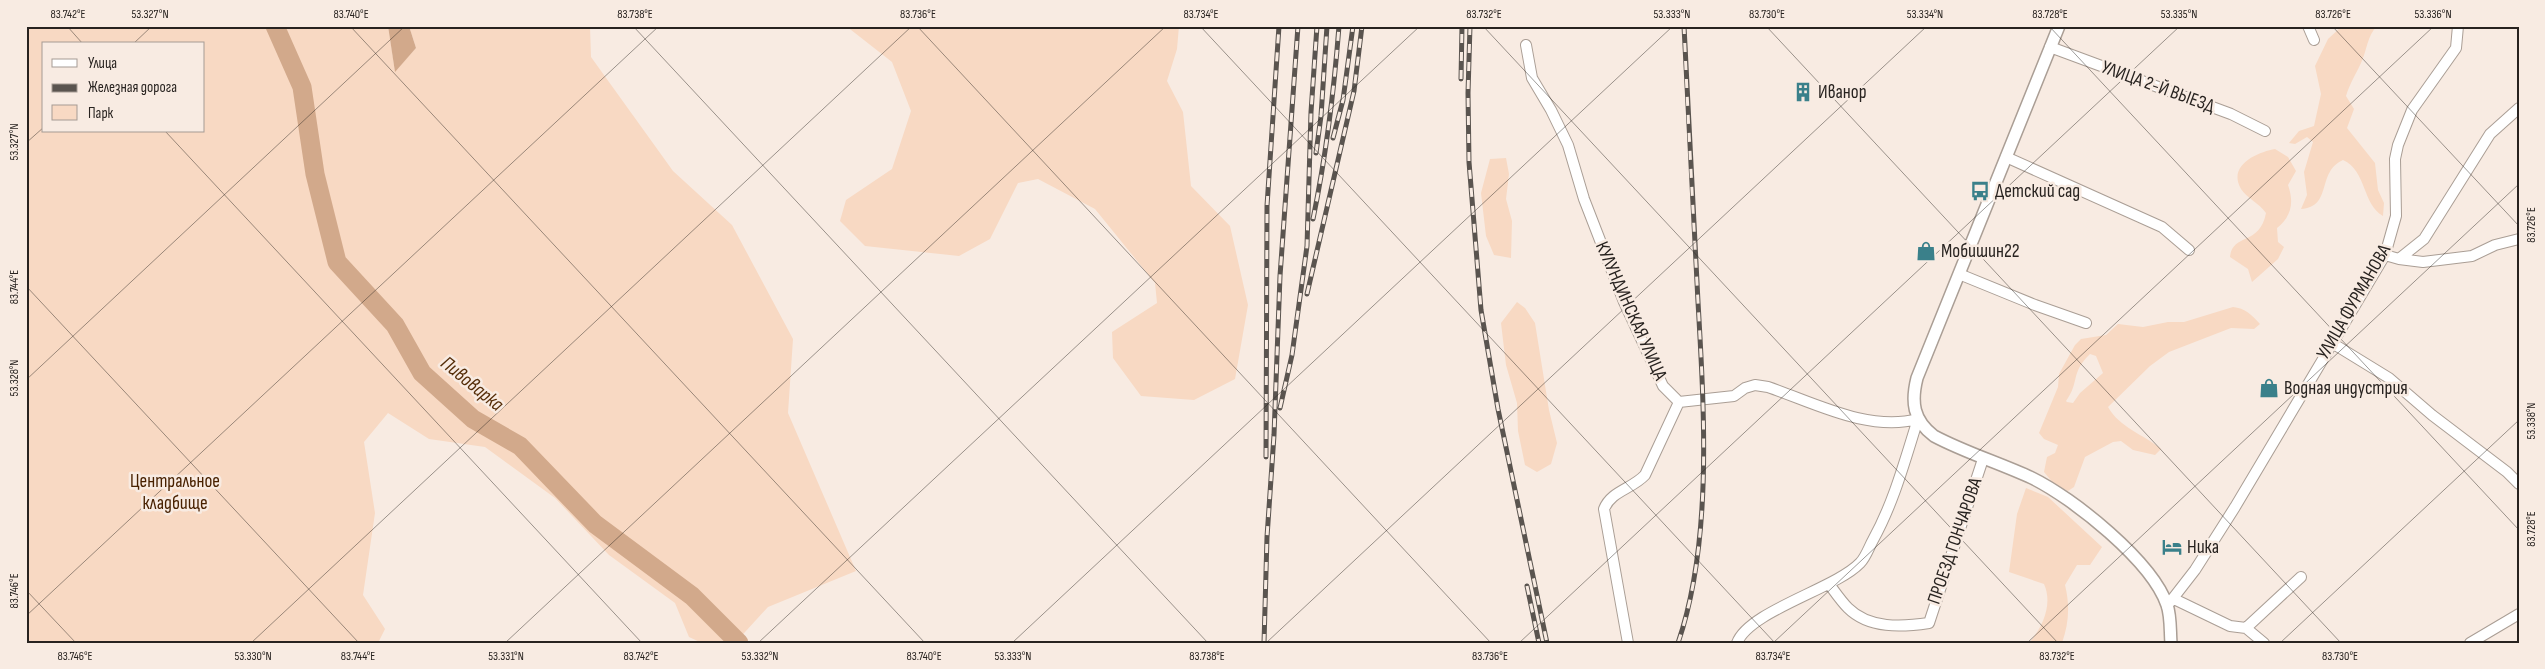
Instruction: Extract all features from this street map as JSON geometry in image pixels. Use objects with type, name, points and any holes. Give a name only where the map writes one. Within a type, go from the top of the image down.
[{"type":"street","points":[[2059,26],[1917,378],[1913,404],[1918,418],[1925,429],[1934,436],[1983,459],[2031,478],[2074,503],[2146,570],[2171,603],[2230,626],[2246,628],[2264,643]]},
{"type":"street","points":[[2308,26],[2314,40]]},
{"type":"street","name":"УЛИЦА ФУРМАНОВА","points":[[2171,603],[2235,507],[2385,255],[2396,216],[2395,159],[2398,145],[2412,110],[2456,48],[2458,26]]},
{"type":"street","name":"КУЛУНДИНСКАЯ УЛИЦА","points":[[1526,45],[1532,78],[1552,110],[1568,145],[1584,199],[1624,302],[1663,386],[1679,402],[1645,475],[1639,481],[1611,496],[1604,510],[1628,643]]},
{"type":"street","name":"УЛИЦА 2-Й ВЫЕЗД","points":[[2050,47],[2231,114],[2265,131]]},
{"type":"street","points":[[2399,259],[2424,239],[2485,140],[2519,108]]},
{"type":"street","points":[[2006,157],[2162,227],[2189,250]]},
{"type":"street","points":[[2385,255],[2423,262],[2472,256],[2495,244],[2519,239]]},
{"type":"street","points":[[1959,274],[2035,305],[2086,323]]},
{"type":"street","points":[[2332,343],[2389,378],[2410,394],[2432,416],[2507,472],[2519,484]]},
{"type":"street","points":[[1679,402],[1734,396],[1745,388],[1755,385],[1768,387],[1873,421],[1900,423],[1918,418]]},
{"type":"street","points":[[1737,643],[1749,628],[1810,591],[1841,579],[1861,562],[1873,541],[1895,490],[1918,418]]},
{"type":"street","name":"ПРОЕЗД ГОНЧАРОВА","points":[[1829,584],[1848,609],[1863,620],[1899,627],[1929,623],[1983,459]]},
{"type":"street","points":[[2246,628],[2301,577]]},
{"type":"street","points":[[2171,603],[2171,643]]},
{"type":"street","points":[[2470,643],[2519,614]]},
{"type":"green space","name":"Центральное кладбище","points":[[26,26],[388,26],[395,71],[416,48],[409,26],[590,26],[591,57],[673,171],[732,225],[793,339],[788,413],[856,571],[768,607],[735,643],[702,643],[689,637],[675,603],[609,555],[555,498],[485,447],[429,439],[388,413],[364,442],[375,513],[363,595],[385,629],[378,643],[26,643]]},
{"type":"green space","points":[[846,26],[1179,26],[1177,49],[1167,81],[1183,112],[1191,186],[1230,226],[1248,305],[1235,379],[1194,400],[1141,396],[1113,358],[1112,332],[1157,303],[1155,283],[1095,209],[1038,179],[1018,183],[990,239],[959,256],[865,246],[840,221],[846,200],[892,169],[911,111],[892,62]]},
{"type":"green space","points":[[2342,26],[2377,26],[2369,39],[2363,58],[2346,96],[2354,109],[2347,128],[2375,163],[2378,190],[2384,203],[2383,216],[2371,204],[2361,179],[2351,165],[2343,160],[2335,165],[2330,172],[2317,202],[2311,207],[2301,209],[2307,195],[2304,172],[2313,142],[2307,137],[2295,144],[2289,143],[2299,131],[2314,126],[2321,94],[2315,66],[2328,39]]},
{"type":"green space","points":[[2275,149],[2288,157],[2296,171],[2288,185],[2291,197],[2289,214],[2277,228],[2278,242],[2284,247],[2278,259],[2252,282],[2248,269],[2230,257],[2236,245],[2258,230],[2263,223],[2266,213],[2241,189],[2238,173],[2246,161],[2261,153]]},
{"type":"green space","points":[[1506,158],[1509,174],[1506,199],[1512,221],[1511,258],[1494,255],[1486,236],[1481,193],[1490,159]]},
{"type":"green space","points":[[1517,302],[1525,308],[1535,323],[1549,410],[1557,443],[1551,464],[1537,472],[1525,465],[1518,431],[1517,403],[1506,365],[1501,323]]},
{"type":"green space","points":[[2233,307],[2248,313],[2260,324],[2254,329],[2231,328],[2169,352],[2150,366],[2108,407],[2125,426],[2161,449],[2155,455],[2133,450],[2121,441],[2113,442],[2085,457],[2074,487],[2068,491],[2054,484],[2044,472],[2047,457],[2055,453],[2058,445],[2044,439],[2039,433],[2058,387],[2059,374],[2075,345],[2081,339],[2106,335],[2118,324],[2143,327],[2168,322],[2184,322]],"holes":[[[2090,354],[2096,356],[2103,373],[2080,393],[2073,403],[2067,402],[2080,367]]]},
{"type":"green space","points":[[2026,488],[2048,497],[2102,547],[2090,565],[2077,565],[2065,585],[2068,614],[2062,643],[2029,643],[2039,630],[2045,615],[2047,592],[2044,584],[2009,572],[2017,514]]},
{"type":"shaded area","points":[[388,26],[409,26],[416,48],[395,72]]},
{"type":"waterway","name":"Пивоварка","points":[[275,26],[302,87],[315,174],[337,262],[395,325],[422,373],[473,419],[520,446],[595,524],[692,596],[739,643]]},
{"type":"railway","points":[[1266,457],[1267,206],[1279,26]]},
{"type":"railway","points":[[1264,643],[1267,537],[1274,435],[1280,276],[1298,26]]},
{"type":"railway","points":[[1280,408],[1292,355],[1307,246],[1311,112],[1317,26]]},
{"type":"railway","points":[[1316,153],[1321,116],[1327,26]]},
{"type":"railway","points":[[1313,219],[1329,123],[1339,26]]},
{"type":"railway","points":[[1333,138],[1343,100],[1353,26]]},
{"type":"railway","points":[[1307,294],[1354,91],[1362,26]]},
{"type":"railway","points":[[1461,79],[1462,26]]},
{"type":"railway","points":[[1470,26],[1468,93],[1469,162],[1481,310],[1498,409],[1547,643]]},
{"type":"railway","points":[[1678,643],[1689,603],[1697,562],[1701,518],[1704,430],[1684,26]]},
{"type":"railway","points":[[1527,586],[1539,643]]},
{"type":"place","name":"Иванор","points":[[1803,92]]},
{"type":"place","name":"Детский сад","points":[[1980,191]]},
{"type":"place","name":"Мобишин22","points":[[1926,251]]},
{"type":"place","name":"Водная индустрия","points":[[2269,388]]},
{"type":"place","name":"Ника","points":[[2172,547]]}]
